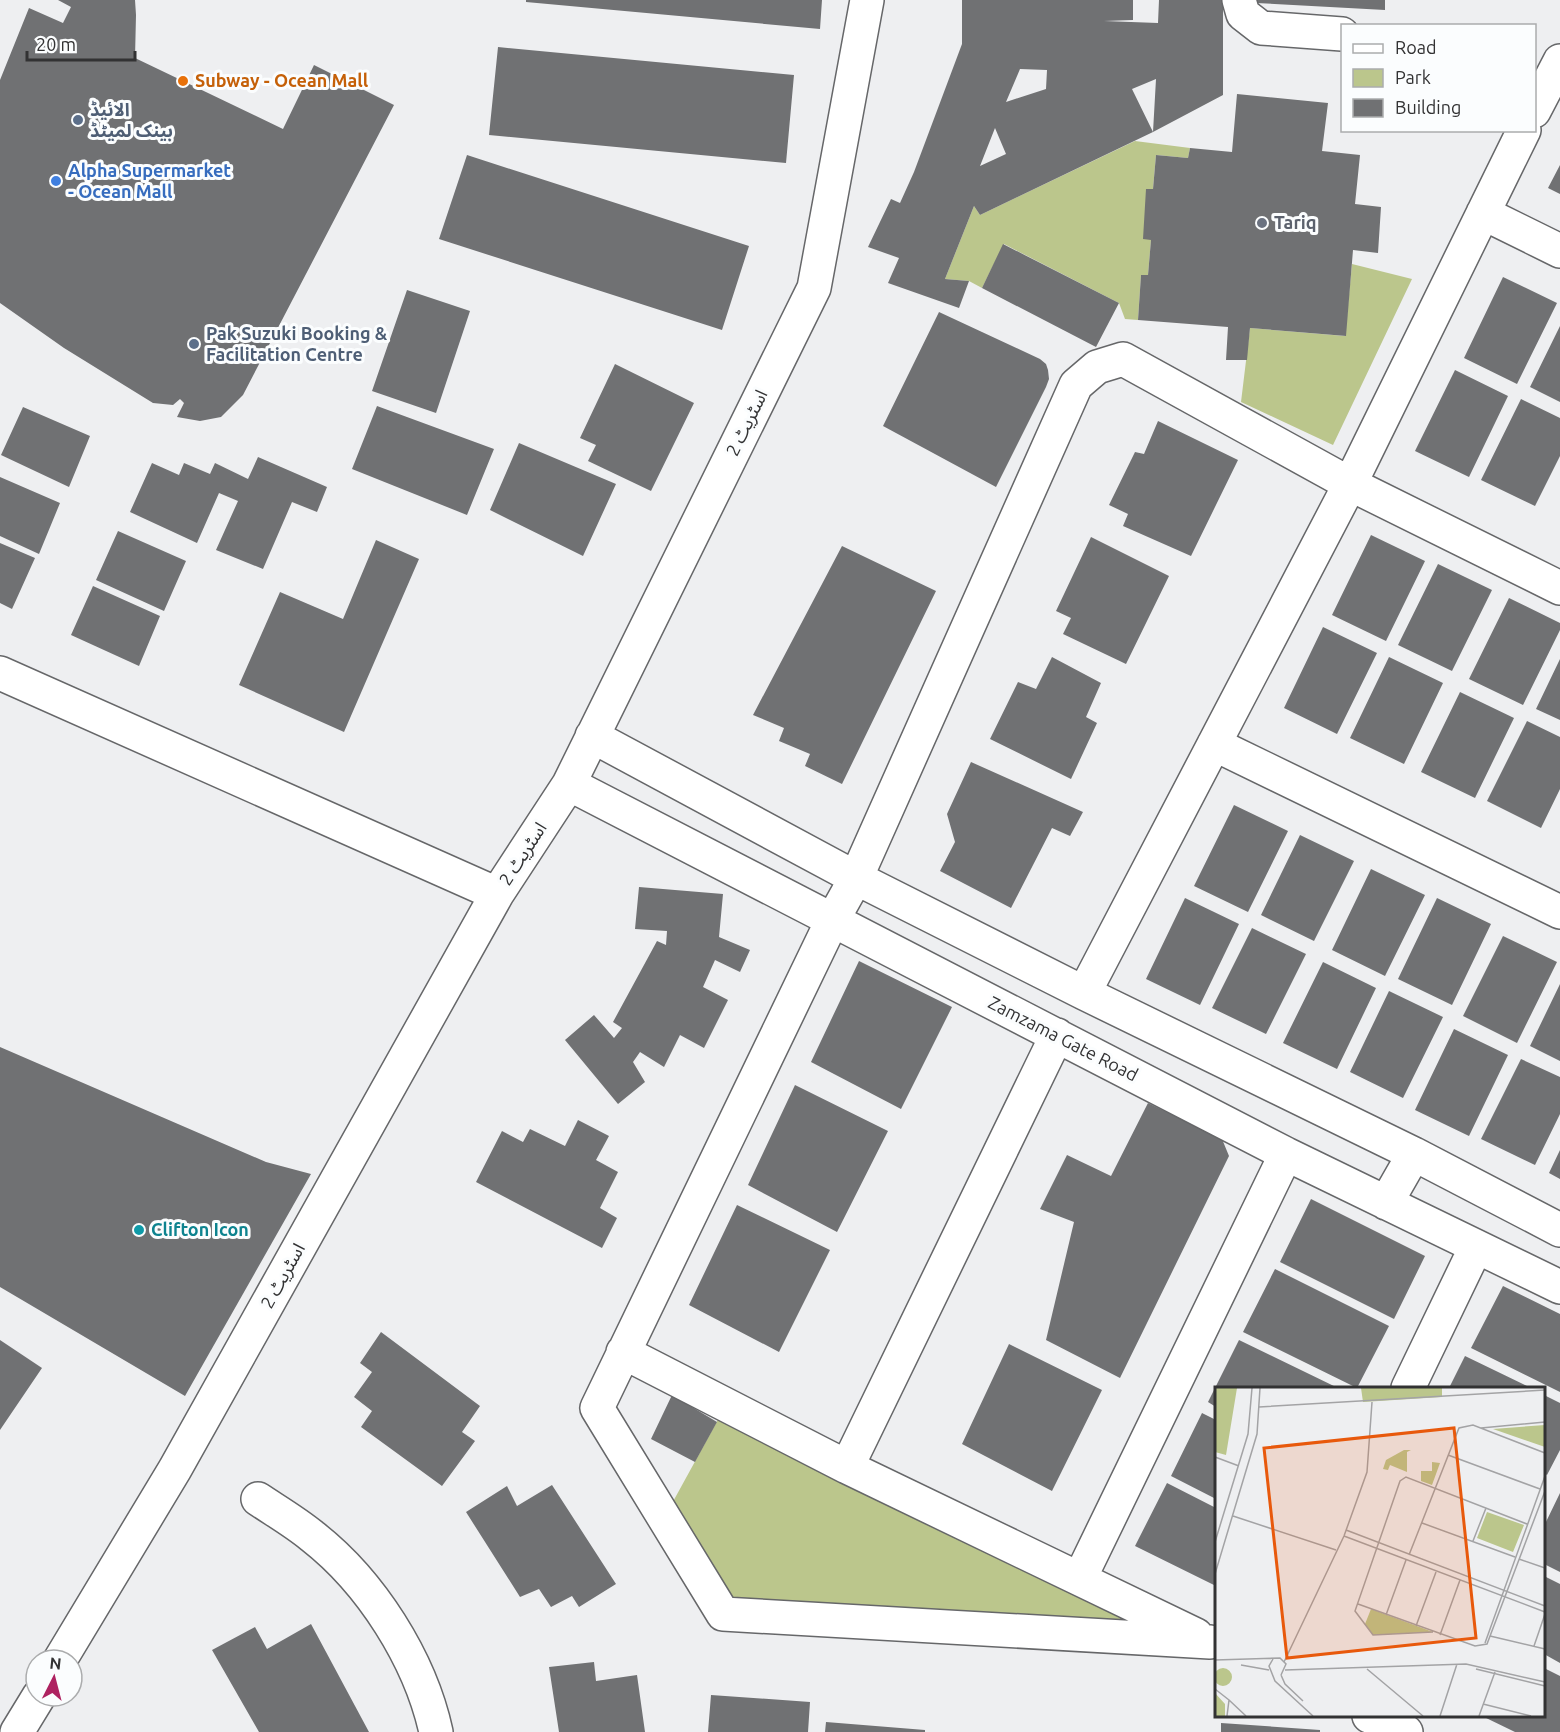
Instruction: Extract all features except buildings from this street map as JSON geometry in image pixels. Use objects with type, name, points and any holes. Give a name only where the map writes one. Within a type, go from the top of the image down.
[{"type":"street","name":"اسٹریٹ 2","points":[[67,1648],[175,1469],[497,894],[569,784],[814,288],[867,0]]},
{"type":"street","points":[[1239,0],[1243,15],[1261,28],[1341,34]]},
{"type":"street","points":[[1536,107],[1560,61]]},
{"type":"street","points":[[1084,993],[1350,484],[1523,132]]},
{"type":"street","points":[[1483,213],[1560,251]]},
{"type":"street","points":[[1213,1644],[723,1614],[597,1408],[832,921],[856,878],[1076,384],[1097,368],[1124,359],[1350,484],[1560,588]]},
{"type":"street","points":[[0,673],[497,894]]},
{"type":"street","points":[[592,736],[856,878],[1084,993],[1414,1154],[1560,1230]]},
{"type":"street","points":[[1214,744],[1560,912]]},
{"type":"street","name":"Zamzama Gate Road","points":[[569,784],[1286,1154],[1560,1287]]},
{"type":"street","points":[[951,982],[973,937]]},
{"type":"street","points":[[848,1467],[1057,1035]]},
{"type":"street","points":[[1080,1578],[1286,1154]]},
{"type":"street","points":[[1386,1203],[1414,1154]]},
{"type":"street","points":[[1409,1387],[1476,1247]]},
{"type":"street","points":[[623,1352],[848,1467],[1213,1644]]},
{"type":"street","points":[[258,1499],[313,1536],[354,1576],[385,1615],[413,1667],[427,1701],[436,1732]]},
{"type":"street","points":[[17,1732],[32,1708]]},
{"type":"street","points":[[1371,1717],[1406,1732]]},
{"type":"green space","points":[[1135,141],[1190,148],[1188,158],[1156,155],[1153,189],[1146,189],[1151,240],[1148,275],[1141,275],[1138,320],[1125,319],[1119,303],[1004,244],[982,288],[969,281],[945,279],[974,206],[980,215]]},
{"type":"green space","points":[[1352,264],[1412,279],[1333,445],[1241,402],[1250,328],[1345,336]]},
{"type":"green space","points":[[726,1405],[1210,1642],[723,1614],[664,1518]]},
{"type":"place","name":"Subway - Ocean Mall","points":[[183,81]]},
{"type":"place","name":"الائیڈ بینک لمیٹڈ","points":[[78,120]]},
{"type":"place","name":"Alpha Supermarket - Ocean Mall","points":[[56,181]]},
{"type":"place","name":"Tariq","points":[[1262,223]]},
{"type":"place","name":"Pak Suzuki Booking & Facilitation Centre","points":[[194,344]]},
{"type":"place","name":"Clifton Icon","points":[[139,1230]]}]
